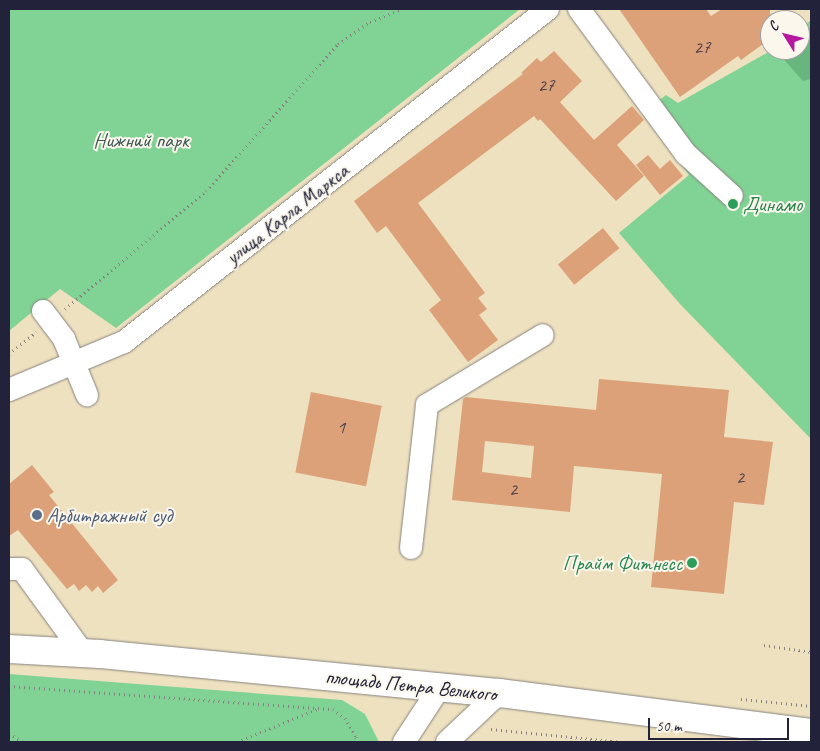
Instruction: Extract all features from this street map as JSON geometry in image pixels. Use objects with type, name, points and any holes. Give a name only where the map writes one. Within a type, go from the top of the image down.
[{"type":"main road","name":"площадь Петра Великого","points":[[9,649],[83,653],[499,693],[762,735],[811,733]]},
{"type":"street","name":"улица Карла Маркса","points":[[9,390],[124,342],[548,9]]},
{"type":"street","points":[[579,9],[686,154],[732,196]]},
{"type":"street","points":[[48,318],[64,339],[87,395]]},
{"type":"street","points":[[411,548],[427,405],[543,334]]},
{"type":"street","points":[[9,569],[22,569],[83,653]]},
{"type":"street","points":[[404,742],[440,687]]},
{"type":"street","points":[[448,742],[499,693]]},
{"type":"path","points":[[9,354],[48,318],[206,190],[338,44],[370,22],[403,9]]},
{"type":"path","points":[[764,645],[811,652]]},
{"type":"path","points":[[9,686],[333,709],[345,718],[357,742]]},
{"type":"path","points":[[237,742],[319,708]]},
{"type":"path","points":[[463,726],[622,742]]},
{"type":"path","points":[[9,733],[24,742]]},
{"type":"green space","name":"Нижний парк","points":[[9,9],[520,9],[116,328],[60,289],[9,331]]},
{"type":"green space","name":"Динамо","points":[[810,21],[811,439],[680,304],[619,233],[689,175],[642,114],[666,95],[678,103],[760,57],[760,60],[810,60]]},
{"type":"green space","points":[[810,27],[811,79],[803,81],[784,60],[810,60]]},
{"type":"green space","points":[[9,674],[342,700],[365,714],[379,742],[9,742]]},
{"type":"building","points":[[619,9],[706,9],[711,16],[722,9],[770,9],[760,10],[760,46],[741,60],[738,56],[680,97]]},
{"type":"building","points":[[554,51],[582,81],[560,102],[594,140],[632,106],[644,120],[617,145],[644,176],[616,201],[540,119],[538,121],[534,116],[418,203],[485,293],[478,298],[487,309],[479,315],[498,340],[468,362],[429,310],[441,300],[386,226],[377,233],[354,201],[523,74],[521,73],[537,58],[541,62]]},
{"type":"building","points":[[648,155],[660,169],[670,160],[683,176],[660,195],[636,165]]},
{"type":"building","points":[[603,228],[619,248],[574,285],[558,265]]},
{"type":"building","points":[[599,379],[729,390],[724,437],[773,442],[764,505],[734,502],[724,594],[651,587],[662,474],[574,466],[570,512],[452,500],[463,399],[466,397],[596,410]],"holes":[[[485,441],[534,446],[531,478],[482,472]]]},
{"type":"building","points":[[311,392],[382,406],[366,486],[295,472]]},
{"type":"building","name":"Арбитражный суд","points":[[32,465],[54,492],[49,495],[118,580],[103,593],[98,586],[92,592],[86,585],[79,591],[74,584],[67,589],[18,530],[9,536],[9,484]]},
{"type":"place","name":"Динамо","points":[[733,204]]},
{"type":"place","name":"Арбитражный суд","points":[[37,515]]},
{"type":"place","name":"Прайм Фитнесс","points":[[692,563]]}]
